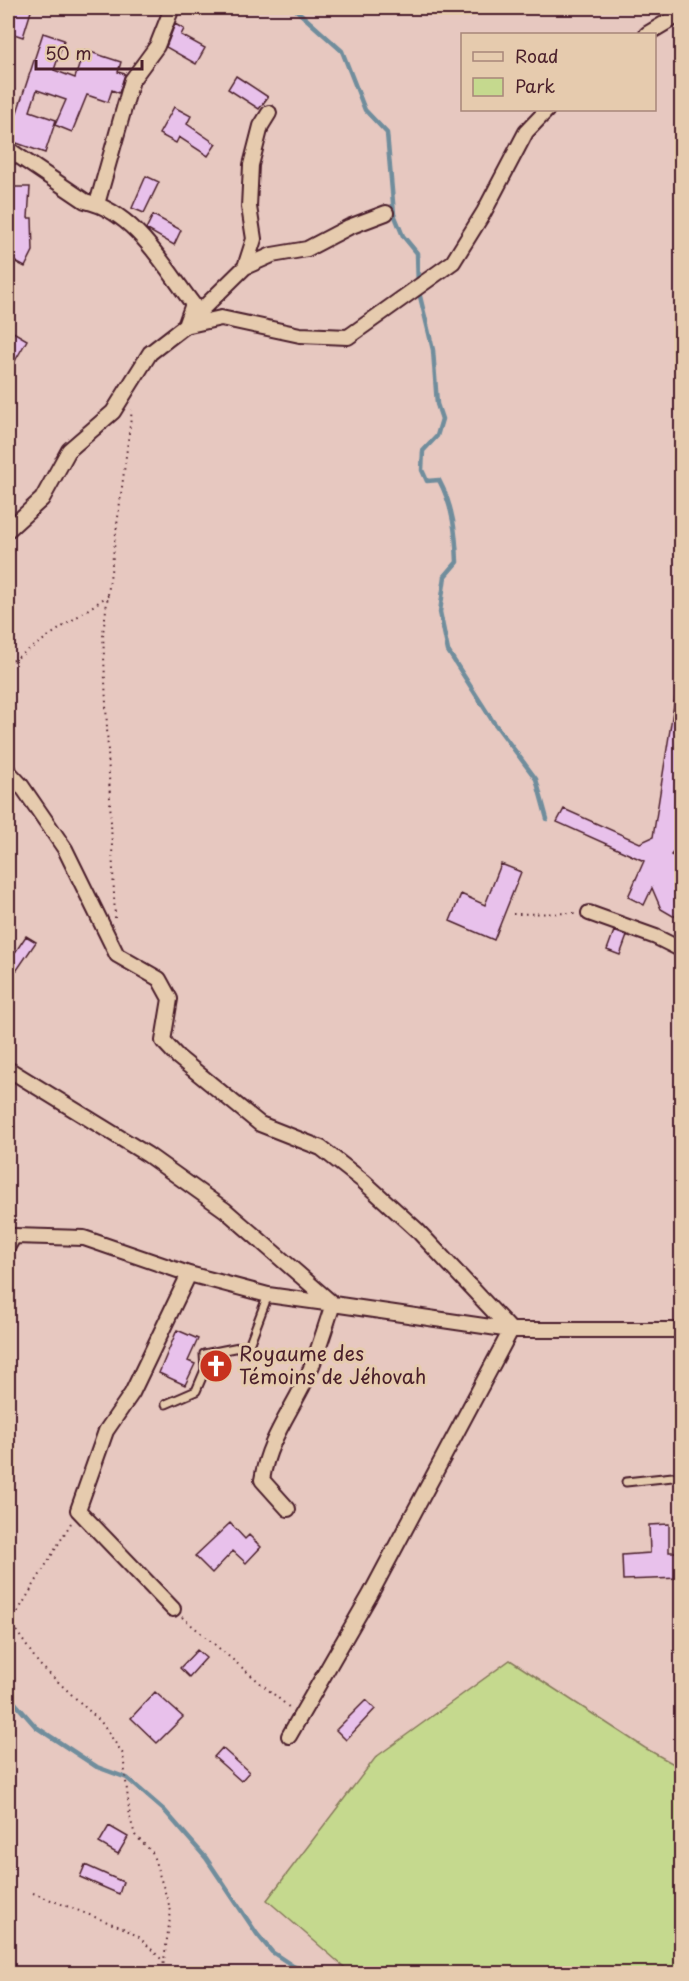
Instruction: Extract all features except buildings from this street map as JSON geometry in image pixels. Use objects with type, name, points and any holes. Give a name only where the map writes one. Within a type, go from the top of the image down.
[{"type":"street","points":[[97,204],[132,80],[157,46],[172,8]]},
{"type":"street","points":[[650,33],[681,13]]},
{"type":"street","points":[[185,326],[221,318],[300,335],[348,337],[453,262],[484,212],[526,132],[546,111]]},
{"type":"street","points":[[245,267],[254,239],[249,207],[251,165],[261,126],[269,113]]},
{"type":"street","points":[[8,149],[85,201],[97,204],[138,231],[194,304],[185,326]]},
{"type":"street","points":[[8,530],[42,499],[69,450],[113,412],[150,353],[185,326],[245,267],[273,255],[308,249],[349,227],[386,213]]},
{"type":"street","points":[[8,771],[65,849],[117,955],[159,980],[170,999],[163,1041],[178,1057],[260,1124],[321,1148],[363,1181],[418,1231],[511,1330]]},
{"type":"street","points":[[589,913],[681,950]]},
{"type":"street","points":[[8,1069],[148,1155],[225,1210],[333,1304]]},
{"type":"street","points":[[8,1246],[14,1236],[84,1238],[189,1274],[268,1295],[511,1330],[681,1330]]},
{"type":"street","points":[[173,1609],[78,1510],[106,1431],[132,1393],[189,1274]]},
{"type":"street","points":[[288,1509],[262,1480],[263,1471],[272,1443],[299,1394],[333,1304]]},
{"type":"street","points":[[289,1737],[370,1595],[511,1330]]},
{"type":"lane","points":[[166,1404],[196,1390],[205,1370],[204,1354],[249,1346],[268,1295]]},
{"type":"lane","points":[[626,1482],[681,1476]]},
{"type":"path","points":[[115,919],[103,633],[110,595],[132,409]]},
{"type":"path","points":[[8,664],[110,595]]},
{"type":"path","points":[[513,914],[589,913]]},
{"type":"path","points":[[78,1510],[11,1623],[39,1664],[95,1716],[123,1754],[130,1818],[135,1835],[152,1852],[171,1911],[162,1974]]},
{"type":"path","points":[[173,1609],[299,1716]]},
{"type":"path","points":[[33,1893],[123,1928],[139,1937],[163,1961]]},
{"type":"green space","points":[[510,1660],[645,1748],[681,1768],[681,1973],[351,1973],[267,1900],[376,1757]]},
{"type":"waterway","points":[[294,8],[342,51],[365,110],[387,133],[394,214],[403,236],[417,253],[418,288],[433,350],[437,404],[442,419],[437,436],[423,451],[422,470],[427,481],[439,480],[448,500],[455,531],[457,562],[445,576],[440,612],[448,651],[492,720],[536,779],[547,819]]},
{"type":"waterway","points":[[8,1695],[36,1727],[97,1767],[127,1778],[165,1811],[206,1858],[257,1934],[272,1952],[310,1974]]},
{"type":"place","name":"Royaume des Témoins de Jéhovah","points":[[216,1366]]}]
